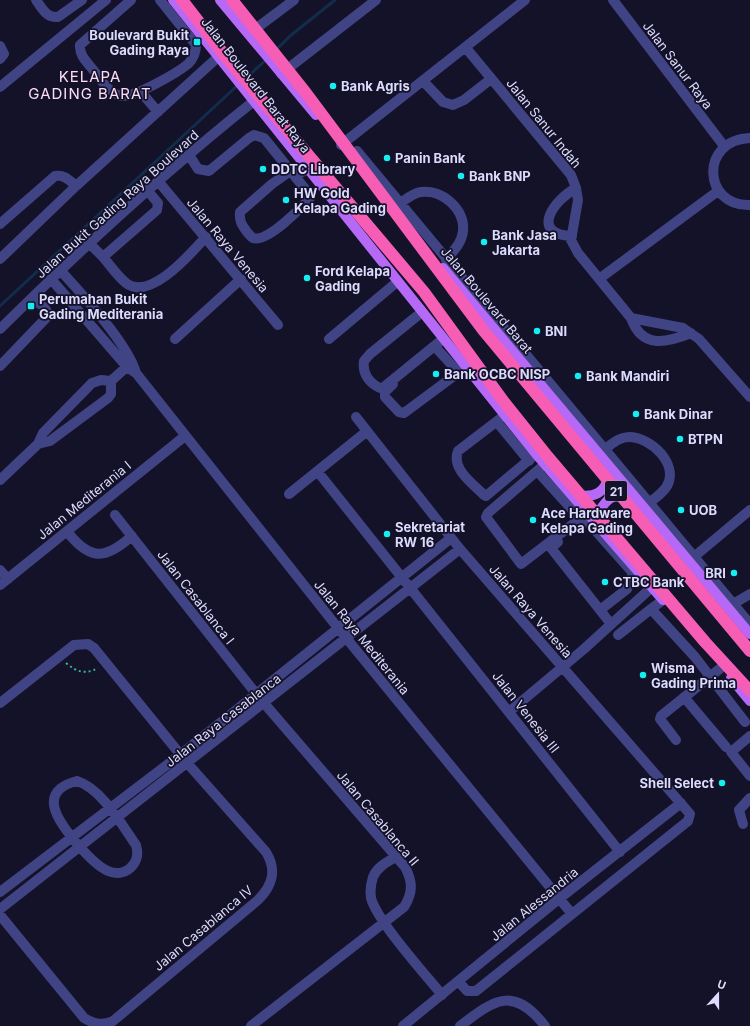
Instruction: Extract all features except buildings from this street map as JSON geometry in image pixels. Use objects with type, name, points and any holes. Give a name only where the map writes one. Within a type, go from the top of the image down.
[{"type":"highway","points":[[182,0],[229,62],[424,292],[504,402],[548,457],[705,642],[750,691]]},
{"type":"highway","name":"21","points":[[232,0],[306,93],[483,330],[750,652]]},
{"type":"main road","name":"Jalan Boulevard Barat Raya","points":[[173,0],[253,99],[307,170],[446,342],[462,370],[505,415],[533,457],[545,464],[571,494],[590,520],[663,600],[750,701]]},
{"type":"main road","name":"Jalan Boulevard Barat","points":[[220,0],[274,64],[284,71],[345,143],[611,469],[691,559],[750,634]]},
{"type":"main road","points":[[571,494],[588,497],[596,495],[607,483],[611,469]]},
{"type":"main road","points":[[590,520],[613,496],[630,492]]},
{"type":"street","points":[[36,0],[47,15],[54,18],[58,17],[82,0]]},
{"type":"street","points":[[0,87],[106,0]]},
{"type":"street","points":[[131,0],[83,40],[80,45],[80,51],[108,88],[122,96],[141,92],[188,64],[196,53],[196,46],[160,0]]},
{"type":"street","points":[[284,71],[376,0]]},
{"type":"street","points":[[525,0],[345,143],[399,204],[605,449],[649,503],[691,559],[750,624]]},
{"type":"street","name":"Jalan Sanur Raya","points":[[612,0],[724,146]]},
{"type":"street","points":[[251,37],[289,1]]},
{"type":"street","points":[[0,46],[4,54],[0,59]]},
{"type":"street","name":"Jalan Sanur Indah","points":[[466,48],[571,175],[576,188],[578,200],[572,236]]},
{"type":"street","points":[[0,259],[76,186],[218,57]]},
{"type":"street","points":[[423,81],[442,102],[453,105],[464,100],[491,78]]},
{"type":"street","points":[[141,92],[158,112]]},
{"type":"street","name":"Jalan Bukit Gading Raya Boulevard","points":[[0,329],[60,270],[147,190],[253,99]]},
{"type":"street","points":[[186,157],[198,169],[209,171],[254,135],[260,136],[267,142],[290,172],[310,195],[310,198],[291,217],[275,230],[262,237],[252,238],[241,224],[239,218],[240,212],[272,184],[290,172],[300,173],[307,170]]},
{"type":"street","points":[[750,138],[732,141],[724,146],[717,154],[713,167],[714,182],[718,191],[725,198],[734,203],[750,205]]},
{"type":"street","points":[[0,224],[55,176],[60,175],[68,179],[76,186]]},
{"type":"street","name":"Jalan Raya Venesia","points":[[161,179],[278,325]]},
{"type":"street","points":[[576,188],[563,196],[554,206],[549,219],[550,227],[554,232],[561,235],[572,236],[571,240],[573,246],[631,318],[637,332],[652,340],[671,340],[691,333]]},
{"type":"street","points":[[103,257],[157,210],[158,203],[147,190]]},
{"type":"street","points":[[599,279],[718,191]]},
{"type":"street","points":[[399,204],[414,194],[426,192],[438,194],[451,203],[461,217],[463,232],[457,248],[446,260]]},
{"type":"street","points":[[89,243],[126,284],[139,288],[157,282],[176,267],[206,237]]},
{"type":"street","name":"Jalan Raya Mediterania","points":[[60,270],[101,319],[136,374],[184,436],[338,628],[572,914]]},
{"type":"street","name":"Jalan Raya Mediterania","points":[[51,279],[93,326],[130,364]]},
{"type":"street","points":[[176,339],[241,279]]},
{"type":"street","points":[[329,339],[397,282]]},
{"type":"street","points":[[0,366],[47,317],[48,312],[32,298]]},
{"type":"street","points":[[422,312],[370,354],[364,361],[366,375],[374,385],[380,388],[384,387],[446,342]]},
{"type":"street","points":[[631,318],[683,328],[691,333],[699,339],[750,398]]},
{"type":"street","points":[[93,326],[101,319]]},
{"type":"street","points":[[438,350],[462,370],[404,413],[399,412],[385,397],[385,392],[446,342]]},
{"type":"street","points":[[38,444],[50,442],[108,398],[110,394],[111,381],[130,364]]},
{"type":"street","points":[[0,480],[38,444],[43,433],[92,384],[101,380],[111,381]]},
{"type":"street","points":[[497,422],[533,457],[486,496],[457,466],[456,457],[458,452],[505,415]]},
{"type":"street","name":"Jalan Raya Venesia","points":[[356,417],[366,432],[460,549],[564,666],[690,814],[688,821],[572,914]]},
{"type":"street","points":[[289,494],[366,432]]},
{"type":"street","name":"Jalan Mediterania I","points":[[4,582],[184,436]]},
{"type":"street","points":[[605,449],[616,440],[629,437],[644,440],[661,454],[670,470],[669,481],[663,492],[649,503]]},
{"type":"street","points":[[537,471],[577,515],[577,520],[521,564],[486,517],[488,513],[545,464]]},
{"type":"street","name":"Jalan Venesia III","points":[[318,472],[403,577],[620,852]]},
{"type":"street","points":[[691,559],[750,510]]},
{"type":"street","name":"Jalan Casablanca I","points":[[115,515],[257,695]]},
{"type":"street","points":[[600,610],[627,589],[633,573],[590,520],[550,548],[611,624]]},
{"type":"street","points":[[69,534],[85,550],[100,554],[112,551],[132,536]]},
{"type":"street","name":"Jalan Raya Casablanca","points":[[0,892],[257,695],[451,538]]},
{"type":"street","name":"Jalan Raya Casablanca","points":[[0,909],[81,848],[264,703],[412,589],[460,549]]},
{"type":"street","points":[[0,570],[4,582]]},
{"type":"street","points":[[509,712],[584,649],[651,588]]},
{"type":"street","points":[[733,604],[750,594]]},
{"type":"street","points":[[618,635],[663,600]]},
{"type":"street","points":[[651,609],[710,676],[745,722]]},
{"type":"street","name":"Jalan Casablanca IV","points":[[0,915],[84,1018],[99,1024],[107,1024],[113,1021],[258,900],[264,894],[272,878],[272,861],[266,852],[180,755],[94,648],[88,644],[80,643],[74,645],[59,656]]},
{"type":"street","points":[[0,702],[59,656]]},
{"type":"street","points":[[676,740],[660,719],[661,716],[722,667]]},
{"type":"street","name":"Jalan Casablanca II","points":[[251,1026],[404,907],[411,892],[412,884],[410,876],[396,857],[257,695]]},
{"type":"street","points":[[684,697],[726,747]]},
{"type":"street","points":[[750,736],[731,752],[750,776]]},
{"type":"street","points":[[77,781],[84,783],[92,789],[110,808],[138,850],[137,859],[130,869],[120,873],[108,871],[81,848],[59,818],[54,806],[54,798],[59,789],[67,783],[77,781]]},
{"type":"street","points":[[743,824],[739,810],[750,798]]},
{"type":"street","name":"Jalan Alessandria","points":[[403,1026],[560,898],[681,803]]},
{"type":"street","points":[[396,857],[381,866],[372,881],[371,898],[384,922],[442,994]]},
{"type":"street","points":[[458,981],[467,991],[476,991],[572,914]]},
{"type":"street","points":[[460,1026],[487,1005],[496,1002],[508,1001],[527,1007],[545,1026]]},
{"type":"path","points":[[59,656],[73,669],[81,672],[90,672],[105,662]]},
{"type":"waterway","points":[[275,51],[290,36],[335,0]]},
{"type":"waterway","points":[[246,78],[267,59]]},
{"type":"waterway","points":[[0,306],[239,84]]},
{"type":"place","name":"Boulevard Bukit Gading Raya","points":[[197,42]]},
{"type":"place","name":"Bank Agris","points":[[333,86]]},
{"type":"place","name":"Panin Bank","points":[[387,158]]},
{"type":"place","name":"DDTC Library","points":[[263,169]]},
{"type":"place","name":"Bank BNP","points":[[461,176]]},
{"type":"place","name":"HW Gold Kelapa Gading","points":[[286,200]]},
{"type":"place","name":"Bank Jasa Jakarta","points":[[484,242]]},
{"type":"place","name":"Ford Kelapa Gading","points":[[307,278]]},
{"type":"place","name":"Perumahan Bukit Gading Mediterania","points":[[31,306]]},
{"type":"place","name":"BNI","points":[[537,331]]},
{"type":"place","name":"Bank OCBC NISP","points":[[436,374]]},
{"type":"place","name":"Bank Mandiri","points":[[578,376]]},
{"type":"place","name":"Bank Dinar","points":[[636,414]]},
{"type":"place","name":"BTPN","points":[[680,439]]},
{"type":"place","name":"UOB","points":[[681,510]]},
{"type":"place","name":"Ace Hardware Kelapa Gading","points":[[533,520]]},
{"type":"place","name":"Sekretariat RW 16","points":[[387,534]]},
{"type":"place","name":"BRI","points":[[734,573]]},
{"type":"place","name":"CTBC Bank","points":[[605,582]]},
{"type":"place","name":"Wisma Gading Prima","points":[[643,675]]},
{"type":"place","name":"Shell Select","points":[[722,783]]},
{"type":"district","name":"KELAPA GADING BARAT","points":[[90,84]]}]
